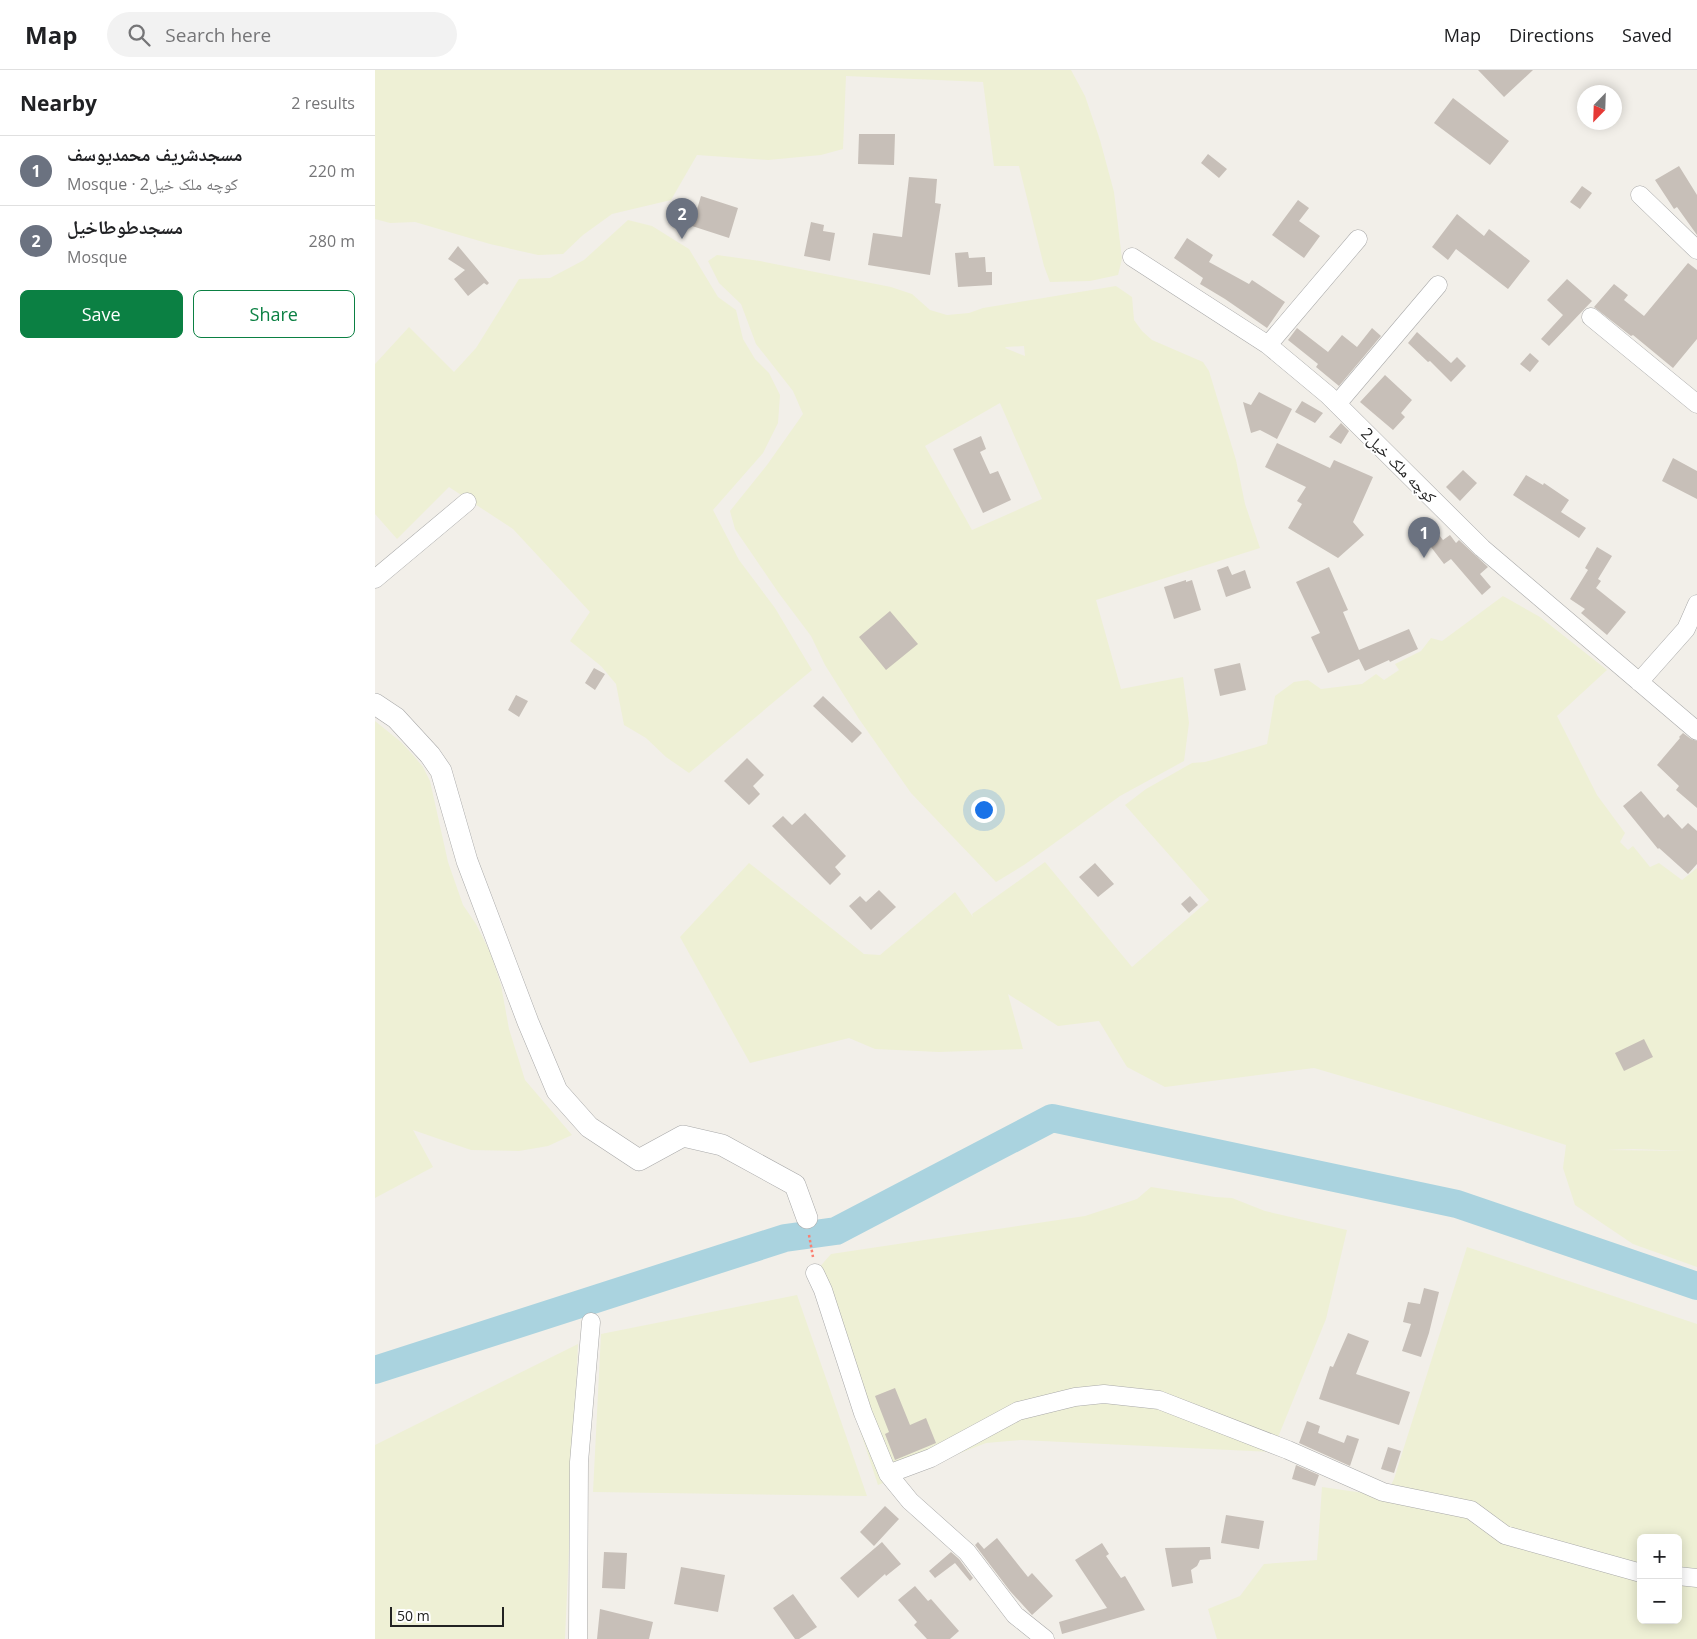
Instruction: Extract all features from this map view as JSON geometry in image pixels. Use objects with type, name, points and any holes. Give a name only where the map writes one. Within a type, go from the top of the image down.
[{"type":"street","points":[[1639,195],[1697,250]]},
{"type":"street","points":[[1267,345],[1358,238]]},
{"type":"street","name":"کوچه ملک خیل2","points":[[1132,257],[1267,345],[1337,404],[1483,548],[1697,731]]},
{"type":"street","points":[[1337,404],[1438,285]]},
{"type":"street","points":[[1591,317],[1697,404]]},
{"type":"street","points":[[375,579],[467,502]]},
{"type":"street","points":[[1639,682],[1686,629],[1697,604]]},
{"type":"street","points":[[375,704],[395,718],[431,755],[441,771],[467,861],[528,1022],[557,1091],[589,1127],[639,1160],[683,1136],[722,1145],[795,1185],[807,1218]]},
{"type":"street","points":[[815,1274],[823,1290],[863,1413],[888,1474],[910,1501],[967,1552],[1015,1615],[1045,1639]]},
{"type":"street","points":[[578,1639],[579,1462],[591,1322]]},
{"type":"street","points":[[888,1474],[931,1458],[1018,1411],[1075,1397],[1104,1394],[1159,1400],[1288,1450],[1383,1492],[1471,1510],[1505,1535],[1637,1572]]},
{"type":"street","points":[[1682,1576],[1697,1578]]},
{"type":"path","points":[[807,1218],[815,1274]]},
{"type":"green space","points":[[375,70],[1071,70],[1085,96],[1100,140],[1114,192],[1122,259],[1118,275],[1090,281],[1050,282],[1044,266],[1019,166],[994,166],[983,82],[846,76],[843,149],[821,155],[768,160],[697,155],[671,200],[612,214],[583,235],[563,254],[538,255],[490,244],[415,222],[390,223],[375,219]]},
{"type":"green space","points":[[628,220],[652,226],[689,249],[718,297],[736,310],[743,339],[755,359],[769,373],[780,395],[778,423],[763,453],[713,510],[739,560],[775,608],[812,670],[689,773],[666,757],[646,738],[624,725],[616,684],[601,666],[570,641],[590,612],[513,529],[449,487],[397,539],[375,514],[375,364],[409,327],[454,372],[476,348],[519,279],[550,278],[584,260]]},
{"type":"green space","points":[[717,255],[760,261],[891,287],[912,294],[930,310],[947,315],[969,313],[983,308],[1116,286],[1132,297],[1134,320],[1152,340],[1203,362],[1209,371],[1236,460],[1245,504],[1260,548],[1096,600],[1121,689],[1183,677],[1189,723],[1184,761],[1120,796],[1024,865],[996,882],[911,793],[859,719],[825,665],[811,636],[735,529],[730,511],[767,465],[803,414],[793,391],[756,344],[741,304],[719,283],[708,261]],"holes":[[[1024,346],[1025,356],[1005,348],[1006,347]],[[1000,403],[1042,499],[972,530],[925,446]]]},
{"type":"green space","points":[[1503,596],[1540,617],[1607,670],[1557,716],[1597,795],[1625,833],[1620,842],[1628,850],[1633,846],[1650,867],[1659,863],[1682,880],[1697,868],[1697,1267],[1633,1244],[1575,1205],[1563,1168],[1566,1145],[1447,1107],[1314,1068],[1165,1087],[1127,1067],[1099,1021],[1058,1026],[1008,994],[1023,1049],[939,1052],[875,1049],[849,1038],[750,1063],[680,937],[749,863],[864,954],[880,955],[955,892],[973,917],[972,914],[1045,862],[1132,967],[1209,900],[1125,805],[1146,789],[1192,763],[1205,762],[1267,744],[1275,696],[1294,682],[1308,680],[1321,689],[1362,684],[1376,674],[1384,680],[1399,670],[1395,664],[1421,651],[1431,638],[1442,641]],"holes":[[[1633,1149],[1688,1151],[1606,1150]]]},
{"type":"green space","points":[[375,721],[401,742],[413,755],[423,767],[430,781],[448,862],[463,905],[476,924],[491,954],[501,985],[509,1029],[525,1080],[572,1135],[548,1146],[519,1151],[471,1150],[413,1130],[433,1167],[375,1198]]},
{"type":"green space","points":[[1151,1187],[1232,1198],[1265,1211],[1347,1230],[1326,1319],[1272,1452],[1021,1440],[986,1443],[878,1485],[810,1278],[831,1254],[1085,1216],[1137,1199]]},
{"type":"green space","points":[[1467,1247],[1697,1324],[1697,1639],[1217,1639],[1208,1609],[1240,1596],[1264,1564],[1317,1560],[1322,1487],[1385,1496],[1394,1479]]},
{"type":"green space","points":[[797,1295],[867,1496],[593,1492],[601,1334]]},
{"type":"green space","points":[[578,1344],[565,1639],[375,1639],[375,1445]]},
{"type":"building","points":[[1478,70],[1533,70],[1504,97]]},
{"type":"building","points":[[1453,98],[1509,141],[1490,165],[1434,123]]},
{"type":"building","points":[[859,134],[895,134],[894,165],[858,164]]},
{"type":"building","points":[[1208,154],[1227,169],[1219,178],[1201,163]]},
{"type":"building","points":[[1679,166],[1697,195],[1697,235],[1677,207],[1674,209],[1655,180]]},
{"type":"building","points":[[909,177],[937,179],[935,203],[941,204],[930,275],[868,265],[873,233],[902,237]]},
{"type":"building","points":[[1582,186],[1592,193],[1580,209],[1570,202]]},
{"type":"building","points":[[701,196],[738,208],[729,238],[692,226]]},
{"type":"building","points":[[1298,200],[1309,208],[1299,221],[1320,236],[1304,258],[1272,235]]},
{"type":"building","points":[[1457,214],[1484,236],[1489,229],[1530,261],[1508,289],[1456,249],[1448,260],[1432,247]]},
{"type":"building","points":[[811,222],[824,225],[823,231],[835,233],[830,261],[804,256]]},
{"type":"building","points":[[1187,238],[1213,255],[1209,262],[1249,284],[1252,280],[1285,302],[1267,328],[1200,284],[1203,278],[1174,258]]},
{"type":"building","points":[[458,246],[489,283],[487,285],[484,283],[468,296],[454,279],[465,270],[448,259]]},
{"type":"building","points":[[968,252],[969,258],[985,257],[986,272],[992,272],[992,285],[958,287],[955,253]]},
{"type":"building","points":[[1688,263],[1697,270],[1697,339],[1673,368],[1633,335],[1631,336],[1594,307],[1614,284],[1628,295],[1624,300],[1644,316]]},
{"type":"building","points":[[1567,279],[1592,301],[1549,346],[1541,339],[1563,315],[1547,300]]},
{"type":"building","points":[[1297,328],[1328,352],[1342,335],[1357,347],[1372,328],[1381,336],[1339,386],[1316,367],[1318,364],[1288,340]]},
{"type":"building","points":[[1417,332],[1451,363],[1457,357],[1466,366],[1451,382],[1408,343]]},
{"type":"building","points":[[1530,353],[1539,361],[1530,372],[1520,364]]},
{"type":"building","points":[[1385,375],[1412,400],[1401,413],[1405,417],[1393,430],[1360,402]]},
{"type":"building","points":[[1259,392],[1292,409],[1277,439],[1260,430],[1251,433],[1243,402],[1251,405]]},
{"type":"building","points":[[1302,401],[1323,413],[1315,423],[1295,412]]},
{"type":"building","points":[[1341,423],[1349,431],[1341,444],[1329,437]]},
{"type":"building","points":[[981,436],[986,449],[980,452],[990,474],[998,471],[1011,500],[983,513],[953,449]]},
{"type":"building","points":[[1277,443],[1330,468],[1334,460],[1373,477],[1353,522],[1364,535],[1338,558],[1288,528],[1302,504],[1297,501],[1306,487],[1265,467]]},
{"type":"building","points":[[1673,458],[1697,471],[1697,499],[1662,481]]},
{"type":"building","points":[[1463,470],[1477,483],[1460,501],[1446,487]]},
{"type":"building","points":[[1526,475],[1543,485],[1544,483],[1569,500],[1561,512],[1586,528],[1579,538],[1513,495]]},
{"type":"building","points":[[1429,522],[1443,540],[1450,535],[1456,543],[1459,540],[1488,567],[1480,574],[1491,587],[1482,595],[1451,559],[1444,564],[1418,530]]},
{"type":"building","points":[[1597,547],[1612,556],[1598,579],[1601,581],[1596,588],[1626,612],[1607,635],[1581,613],[1585,609],[1570,599],[1588,570],[1585,568]]},
{"type":"building","points":[[1228,566],[1232,575],[1245,570],[1251,588],[1226,597],[1217,570]]},
{"type":"building","points":[[1329,567],[1348,610],[1343,612],[1359,650],[1409,629],[1418,649],[1365,671],[1359,659],[1328,673],[1311,637],[1320,633],[1296,582]]},
{"type":"building","points":[[1186,580],[1186,582],[1192,580],[1201,610],[1174,619],[1164,587]]},
{"type":"building","points":[[890,611],[918,644],[886,670],[859,637]]},
{"type":"building","points":[[1240,663],[1246,690],[1220,696],[1214,669]]},
{"type":"building","points":[[594,668],[605,674],[595,690],[585,683]]},
{"type":"building","points":[[516,695],[528,701],[519,717],[508,710]]},
{"type":"building","points":[[823,696],[862,733],[852,743],[813,706]]},
{"type":"building","points":[[1683,733],[1697,741],[1697,808],[1676,790],[1679,786],[1657,765]]},
{"type":"building","points":[[747,758],[764,775],[753,786],[760,794],[749,805],[724,781]]},
{"type":"building","points":[[1641,791],[1664,818],[1668,814],[1682,829],[1688,823],[1697,831],[1697,864],[1688,874],[1658,849],[1623,806]]},
{"type":"building","points":[[805,813],[846,856],[835,867],[841,874],[830,885],[772,826],[783,816],[792,825]]},
{"type":"building","points":[[1095,863],[1114,884],[1098,897],[1079,877]]},
{"type":"building","points":[[879,890],[896,907],[871,930],[849,906],[860,896],[866,902]]},
{"type":"building","points":[[1190,896],[1198,905],[1189,913],[1181,904]]},
{"type":"building","points":[[1644,1039],[1653,1057],[1624,1071],[1615,1053]]},
{"type":"building","points":[[1424,1288],[1439,1292],[1421,1357],[1402,1351],[1411,1324],[1403,1322],[1408,1302],[1420,1304]]},
{"type":"building","points":[[1348,1333],[1369,1341],[1356,1374],[1410,1392],[1399,1425],[1319,1399],[1330,1366],[1333,1367]]},
{"type":"building","points":[[895,1388],[910,1425],[926,1418],[936,1443],[895,1460],[885,1434],[889,1432],[875,1396]]},
{"type":"building","points":[[1307,1421],[1320,1426],[1318,1433],[1344,1443],[1347,1435],[1359,1439],[1350,1466],[1299,1443]]},
{"type":"building","points":[[1388,1447],[1401,1451],[1394,1473],[1381,1469]]},
{"type":"building","points":[[1296,1465],[1319,1475],[1315,1486],[1292,1479]]},
{"type":"building","points":[[885,1506],[899,1519],[874,1546],[860,1532]]},
{"type":"building","points":[[1226,1515],[1264,1521],[1259,1549],[1221,1543]]},
{"type":"building","points":[[997,1538],[1028,1577],[1032,1573],[1053,1596],[1032,1615],[1010,1591],[975,1545],[978,1542],[984,1549]]},
{"type":"building","points":[[882,1542],[901,1564],[886,1576],[885,1574],[858,1598],[840,1578]]},
{"type":"building","points":[[1102,1543],[1109,1554],[1106,1556],[1121,1578],[1125,1576],[1145,1610],[1062,1634],[1059,1622],[1107,1608],[1075,1560]]},
{"type":"building","points":[[1210,1547],[1211,1559],[1200,1560],[1197,1566],[1191,1570],[1193,1583],[1172,1587],[1165,1548]]},
{"type":"building","points":[[604,1552],[627,1553],[625,1589],[602,1588]]},
{"type":"building","points":[[951,1552],[959,1559],[973,1578],[970,1581],[955,1563],[935,1578],[929,1571]]},
{"type":"building","points":[[681,1567],[725,1575],[718,1612],[674,1604]]},
{"type":"building","points":[[915,1586],[928,1601],[931,1599],[959,1631],[950,1639],[927,1639],[914,1625],[917,1622],[898,1600]]},
{"type":"building","points":[[793,1594],[817,1627],[799,1639],[795,1639],[773,1608]]},
{"type":"building","points":[[600,1609],[653,1622],[649,1639],[597,1639]]},
{"type":"waterway","points":[[375,1370],[785,1238],[836,1231],[1052,1118],[1457,1204],[1697,1286]]},
{"type":"place","name":"مسجدطوطاخیل","points":[[682,239]]},
{"type":"place","name":"مسجدشریف محمدیوسف","points":[[1424,558]]}]
